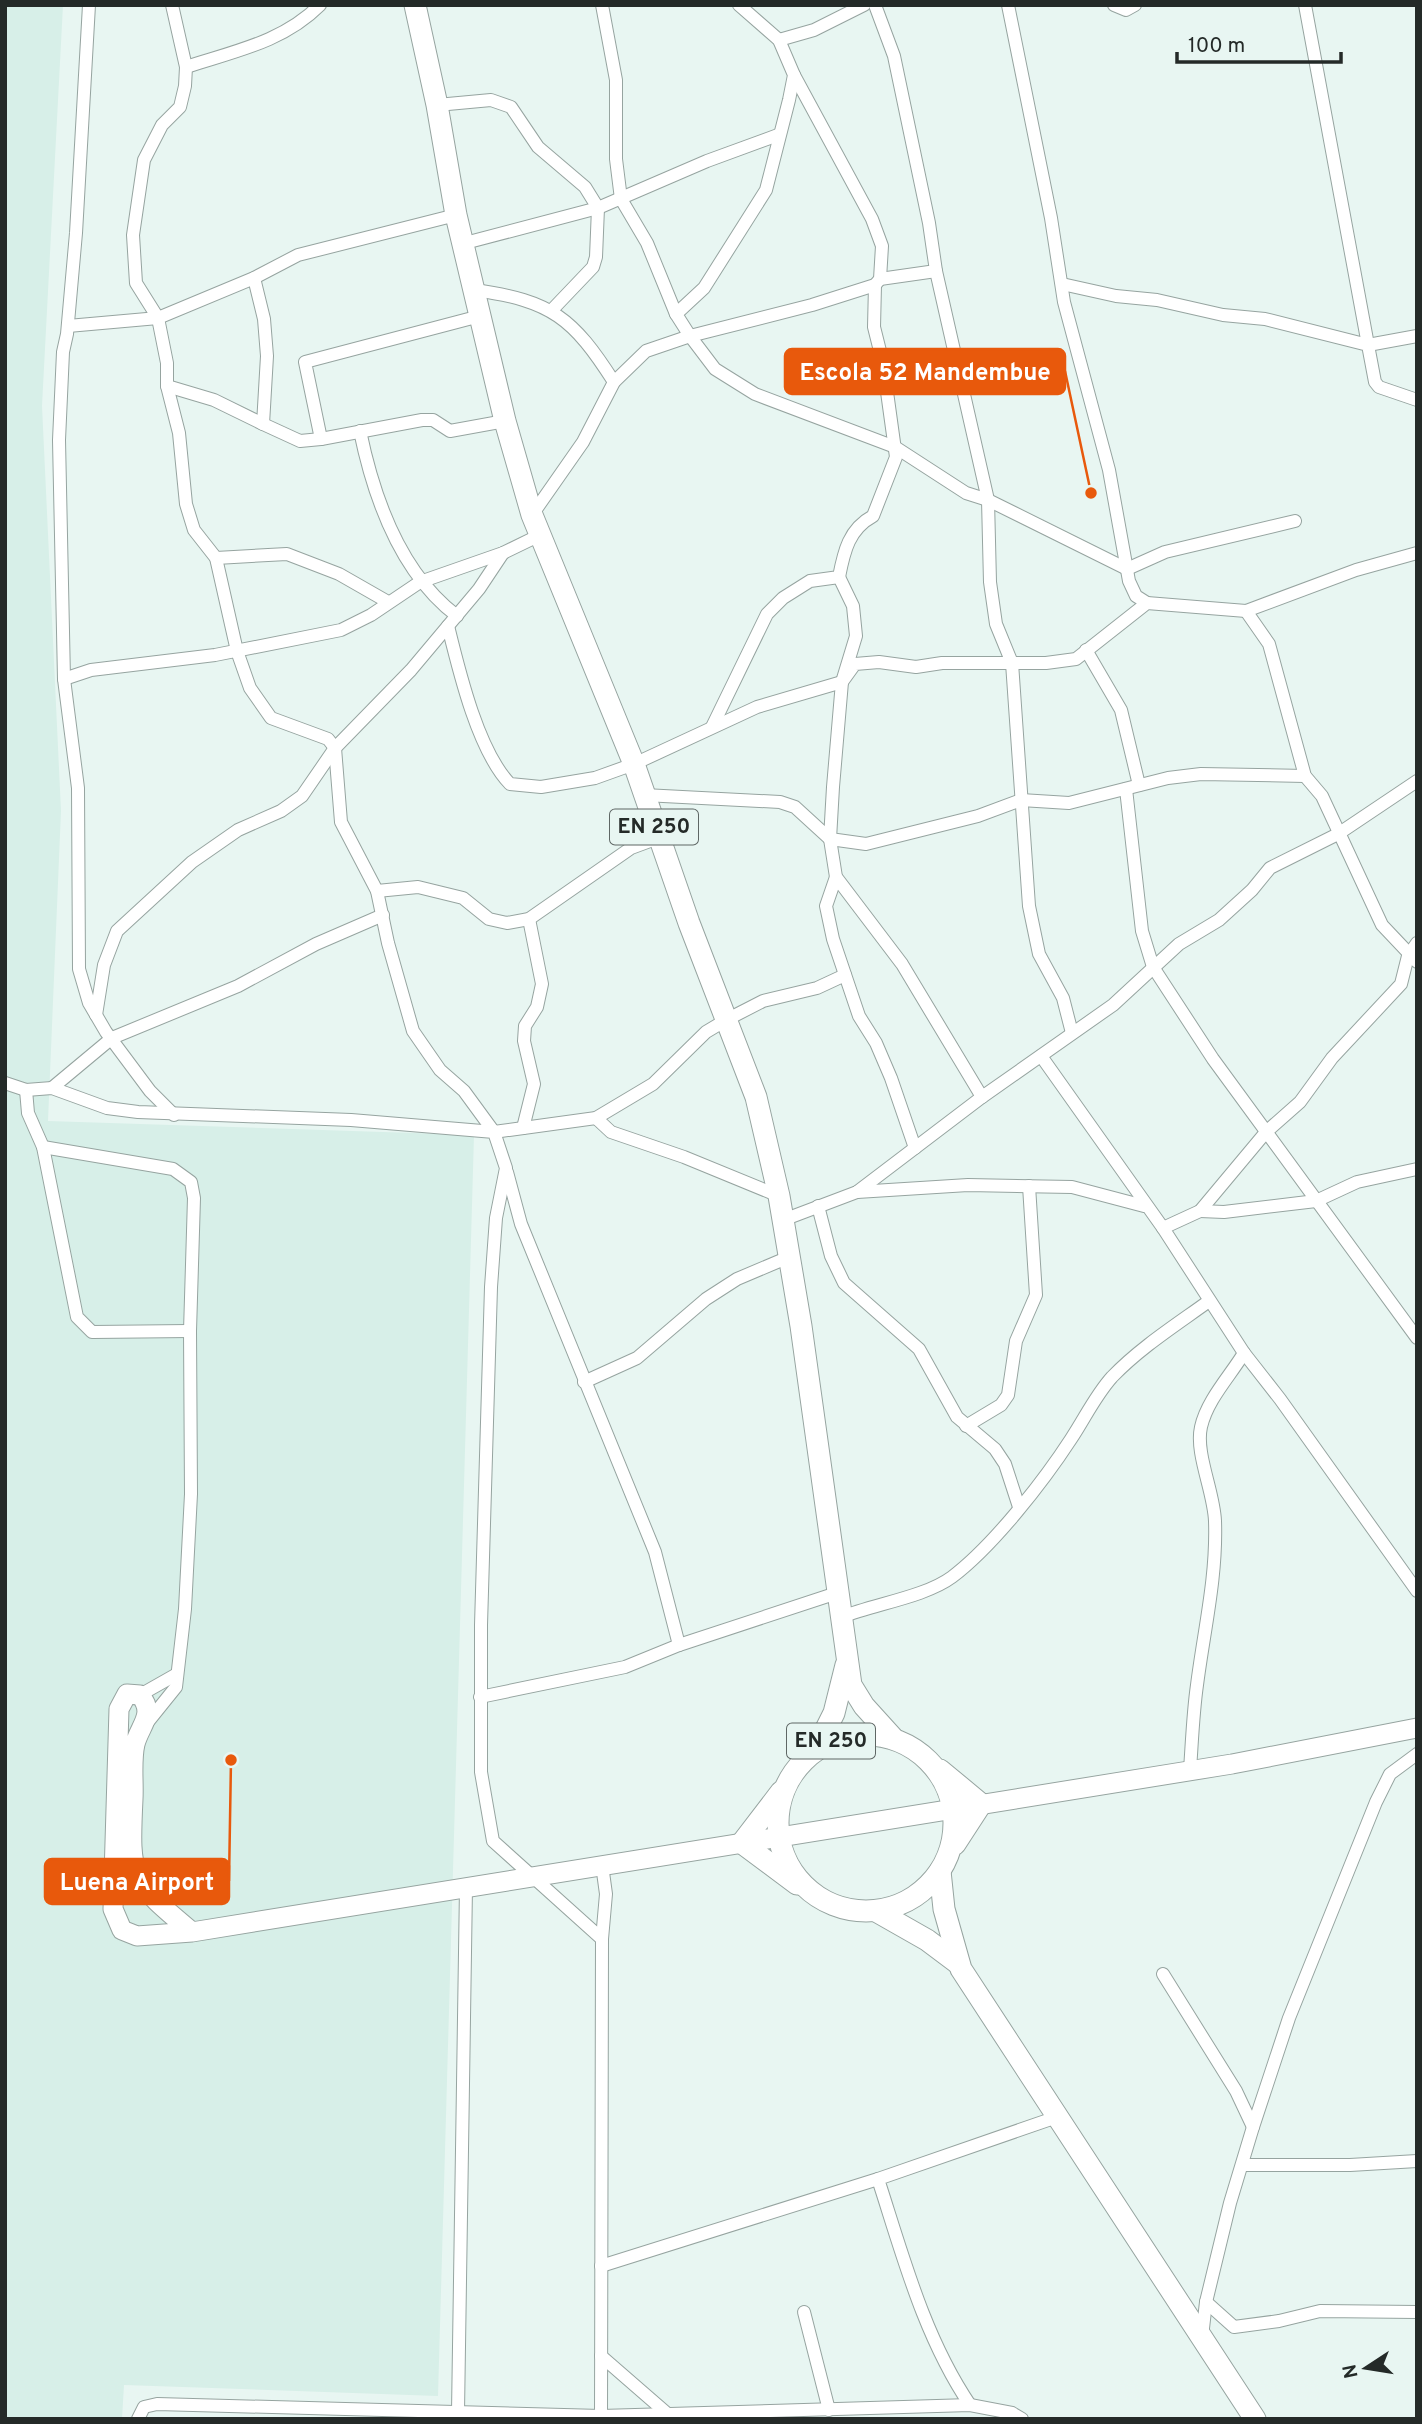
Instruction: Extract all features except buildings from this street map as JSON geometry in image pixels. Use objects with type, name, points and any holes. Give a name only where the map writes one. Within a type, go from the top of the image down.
[{"type":"main road","name":"EN 250","points":[[415,5],[437,105],[456,215],[465,243],[505,421],[532,515],[634,764],[658,838],[756,1097],[779,1196],[789,1257],[840,1592],[851,1685],[864,1706],[893,1738]]},
{"type":"main road","name":"EN 250","points":[[816,1749],[834,1713],[847,1660]]},
{"type":"main road","name":"EN 250","points":[[867,1733],[893,1738],[915,1748],[933,1764],[946,1785],[954,1808],[950,1852],[940,1871],[923,1891],[901,1905],[876,1911],[853,1911],[832,1905],[813,1894],[797,1878],[785,1859],[779,1837],[778,1812],[784,1788],[797,1766],[816,1749],[840,1737],[867,1733]]},
{"type":"main road","points":[[933,1764],[981,1804],[950,1852]]},
{"type":"main road","points":[[784,1788],[742,1843],[813,1894]]},
{"type":"main road","name":"EN 250","points":[[940,1871],[944,1909],[959,1964],[1255,2419]]},
{"type":"main road","name":"EN 250","points":[[876,1911],[927,1940],[959,1964]]},
{"type":"street","points":[[89,5],[59,440],[64,679],[78,788],[81,896],[79,969],[89,1003],[96,1016],[150,1091],[174,1115]]},
{"type":"street","points":[[172,5],[186,67],[180,107],[153,139],[144,160],[137,196],[132,263],[136,283],[158,318],[167,363],[167,386],[179,433],[186,504],[194,530],[216,558],[237,650],[250,688],[271,718],[328,739],[335,748],[341,822],[377,891],[388,943],[413,1031],[440,1070],[464,1091],[494,1132],[521,1224],[564,1323],[584,1382],[655,1552],[679,1645]]},
{"type":"street","points":[[186,67],[265,43],[289,30],[320,5]]},
{"type":"street","points":[[602,5],[616,80],[616,159],[621,200],[647,243],[676,314],[715,369],[755,394],[895,447],[966,493],[988,500],[1127,569]]},
{"type":"street","points":[[739,5],[779,40],[793,75],[872,219],[881,246],[874,327],[883,363],[896,457],[873,516],[857,525],[843,557],[839,577],[853,606],[856,636],[842,682],[830,839],[836,877],[827,906],[859,1016],[876,1043],[904,1109],[915,1148]]},
{"type":"street","points":[[779,40],[814,30],[864,5]]},
{"type":"street","points":[[875,5],[894,55],[929,223],[936,271],[988,500],[990,582],[996,624],[1012,663],[1028,894],[1039,954],[1062,998],[1072,1033]]},
{"type":"street","points":[[1008,5],[1062,284],[1109,470],[1127,569],[1136,596],[1147,603],[1245,611],[1356,570],[1417,553]]},
{"type":"street","points":[[1114,5],[1126,10],[1135,5]]},
{"type":"street","points":[[1305,5],[1375,382],[1417,400]]},
{"type":"street","points":[[676,314],[704,288],[766,190],[793,75]]},
{"type":"street","points":[[437,105],[491,100],[511,107],[538,147],[585,187],[598,208],[596,257],[593,267],[551,311]]},
{"type":"street","points":[[465,243],[598,208],[621,200],[646,186],[778,135]]},
{"type":"street","points":[[68,326],[158,318],[254,278],[298,254],[456,215]]},
{"type":"street","points":[[532,515],[583,442],[614,382],[646,351],[690,336],[812,305],[878,282],[936,271]]},
{"type":"street","points":[[254,278],[264,319],[267,356],[263,424]]},
{"type":"street","points":[[1062,284],[1223,315],[1265,318],[1368,345],[1417,336]]},
{"type":"street","points":[[475,289],[520,296],[551,311],[577,329],[614,382]]},
{"type":"street","points":[[321,439],[305,362],[480,316]]},
{"type":"street","points":[[167,386],[214,400],[300,441],[422,420],[433,420],[450,431],[505,421]]},
{"type":"street","points":[[360,431],[381,508],[420,582],[452,621],[471,711],[498,772],[510,784],[541,787],[565,785],[634,764],[757,707],[842,682],[855,664],[879,662],[916,667],[942,663],[1076,659],[1147,603]]},
{"type":"street","points":[[1127,569],[1165,552],[1295,521]]},
{"type":"street","points":[[64,679],[91,670],[237,650],[341,630],[371,615],[388,601],[420,582],[503,553],[540,535]]},
{"type":"street","points":[[96,1016],[104,965],[117,931],[192,862],[238,830],[281,811],[302,796],[335,748],[378,706],[452,621],[503,553]]},
{"type":"street","points":[[216,558],[287,554],[339,573],[388,601]]},
{"type":"street","points":[[712,727],[767,614],[783,598],[810,581],[839,577]]},
{"type":"street","points":[[1245,611],[1269,644],[1305,776],[1322,796],[1376,914],[1413,959]]},
{"type":"street","points":[[1086,650],[1121,710],[1139,785]]},
{"type":"street","points":[[644,795],[780,802],[794,807],[830,839],[866,844],[978,816],[1021,800],[1069,803],[1139,785],[1201,775],[1305,776]]},
{"type":"street","points":[[857,1192],[982,1097],[1113,1005],[1179,944],[1219,920],[1252,890],[1270,867],[1338,834],[1417,781]]},
{"type":"street","points":[[1126,789],[1142,931],[1153,967],[1266,1132],[1417,1338]]},
{"type":"street","points":[[377,891],[404,886],[418,887],[463,898],[489,919],[507,923],[529,919],[631,848],[658,838]]},
{"type":"street","points":[[836,877],[902,964],[982,1097]]},
{"type":"street","points":[[52,1088],[113,1038],[238,986],[316,944],[383,915]]},
{"type":"street","points":[[523,1128],[534,1084],[524,1041],[525,1026],[537,1007],[542,984],[529,919]]},
{"type":"street","points":[[1163,1228],[1200,1211],[1266,1132],[1300,1102],[1332,1058],[1401,984],[1417,943]]},
{"type":"street","points":[[5,1083],[26,1090],[52,1088],[107,1108],[174,1115],[339,1119],[494,1132],[596,1118],[653,1084],[706,1032],[726,1020],[763,1001],[817,988],[845,975]]},
{"type":"street","points":[[1041,1056],[1144,1206],[1163,1228],[1244,1353],[1417,1591]]},
{"type":"street","points":[[26,1090],[28,1113],[43,1147],[77,1317],[92,1332],[190,1331]]},
{"type":"street","points":[[596,1118],[611,1132],[684,1157],[779,1196]]},
{"type":"street","points":[[43,1147],[173,1169],[191,1182],[194,1198],[190,1331],[191,1494],[185,1609],[174,1691],[143,1727]]},
{"type":"street","points":[[506,1168],[496,1218],[491,1287],[480,1697],[481,1772],[493,1841],[602,1939]]},
{"type":"street","points":[[1200,1211],[1224,1212],[1316,1201],[1357,1182],[1417,1169]]},
{"type":"street","points":[[783,1220],[857,1192],[956,1185],[1083,1188],[1144,1206]]},
{"type":"street","points":[[966,1426],[1002,1405],[1008,1395],[1016,1341],[1037,1295],[1029,1186]]},
{"type":"street","points":[[818,1206],[831,1256],[844,1283],[919,1349],[945,1400],[966,1426],[995,1449],[1005,1464],[1019,1507]]},
{"type":"street","points":[[584,1382],[636,1358],[706,1299],[737,1279],[789,1257]]},
{"type":"street","points":[[842,1617],[935,1587],[953,1577],[987,1545],[1045,1476],[1088,1408],[1112,1378],[1141,1350],[1209,1301]]},
{"type":"street","points":[[1190,1770],[1197,1683],[1211,1609],[1215,1520],[1200,1441],[1201,1426],[1210,1403],[1244,1353]]},
{"type":"street","points":[[480,1697],[625,1667],[679,1645],[840,1592]]},
{"type":"street","points":[[177,1674],[140,1695],[127,1694],[119,1709],[113,1909],[122,1930],[128,1934],[192,1932],[1190,1770],[1417,1728]]},
{"type":"street","points":[[140,1695],[148,1709],[135,1745],[131,1862],[147,1893],[163,1910],[192,1932]]},
{"type":"street","points":[[1202,2337],[1206,2302],[1230,2203],[1289,2018],[1376,1802],[1390,1774],[1417,1754]]},
{"type":"street","points":[[601,2418],[602,1939],[606,1894],[602,1865]]},
{"type":"street","points":[[458,2412],[466,1887]]},
{"type":"street","points":[[1163,1974],[1236,2091],[1253,2127]]},
{"type":"street","points":[[601,2266],[878,2179],[1057,2117]]},
{"type":"street","points":[[1244,2165],[1350,2165],[1417,2161]]},
{"type":"street","points":[[878,2179],[918,2302],[952,2379],[970,2405]]},
{"type":"street","points":[[1206,2302],[1234,2328],[1279,2322],[1320,2311],[1417,2312]]},
{"type":"street","points":[[804,2312],[829,2410]]},
{"type":"street","points":[[601,2356],[670,2416]]},
{"type":"street","points":[[138,2419],[144,2407],[157,2404],[601,2418],[970,2405],[1012,2413],[1022,2419]]},
{"type":"shaded area","points":[[5,5],[63,5],[42,406],[61,811],[48,1121],[474,1135],[438,2396],[124,2385],[122,2419],[5,2419]]},
{"type":"place","name":"Escola 52 Mandembue","points":[[1091,493]]},
{"type":"place","name":"Luena Airport","points":[[231,1760]]}]
